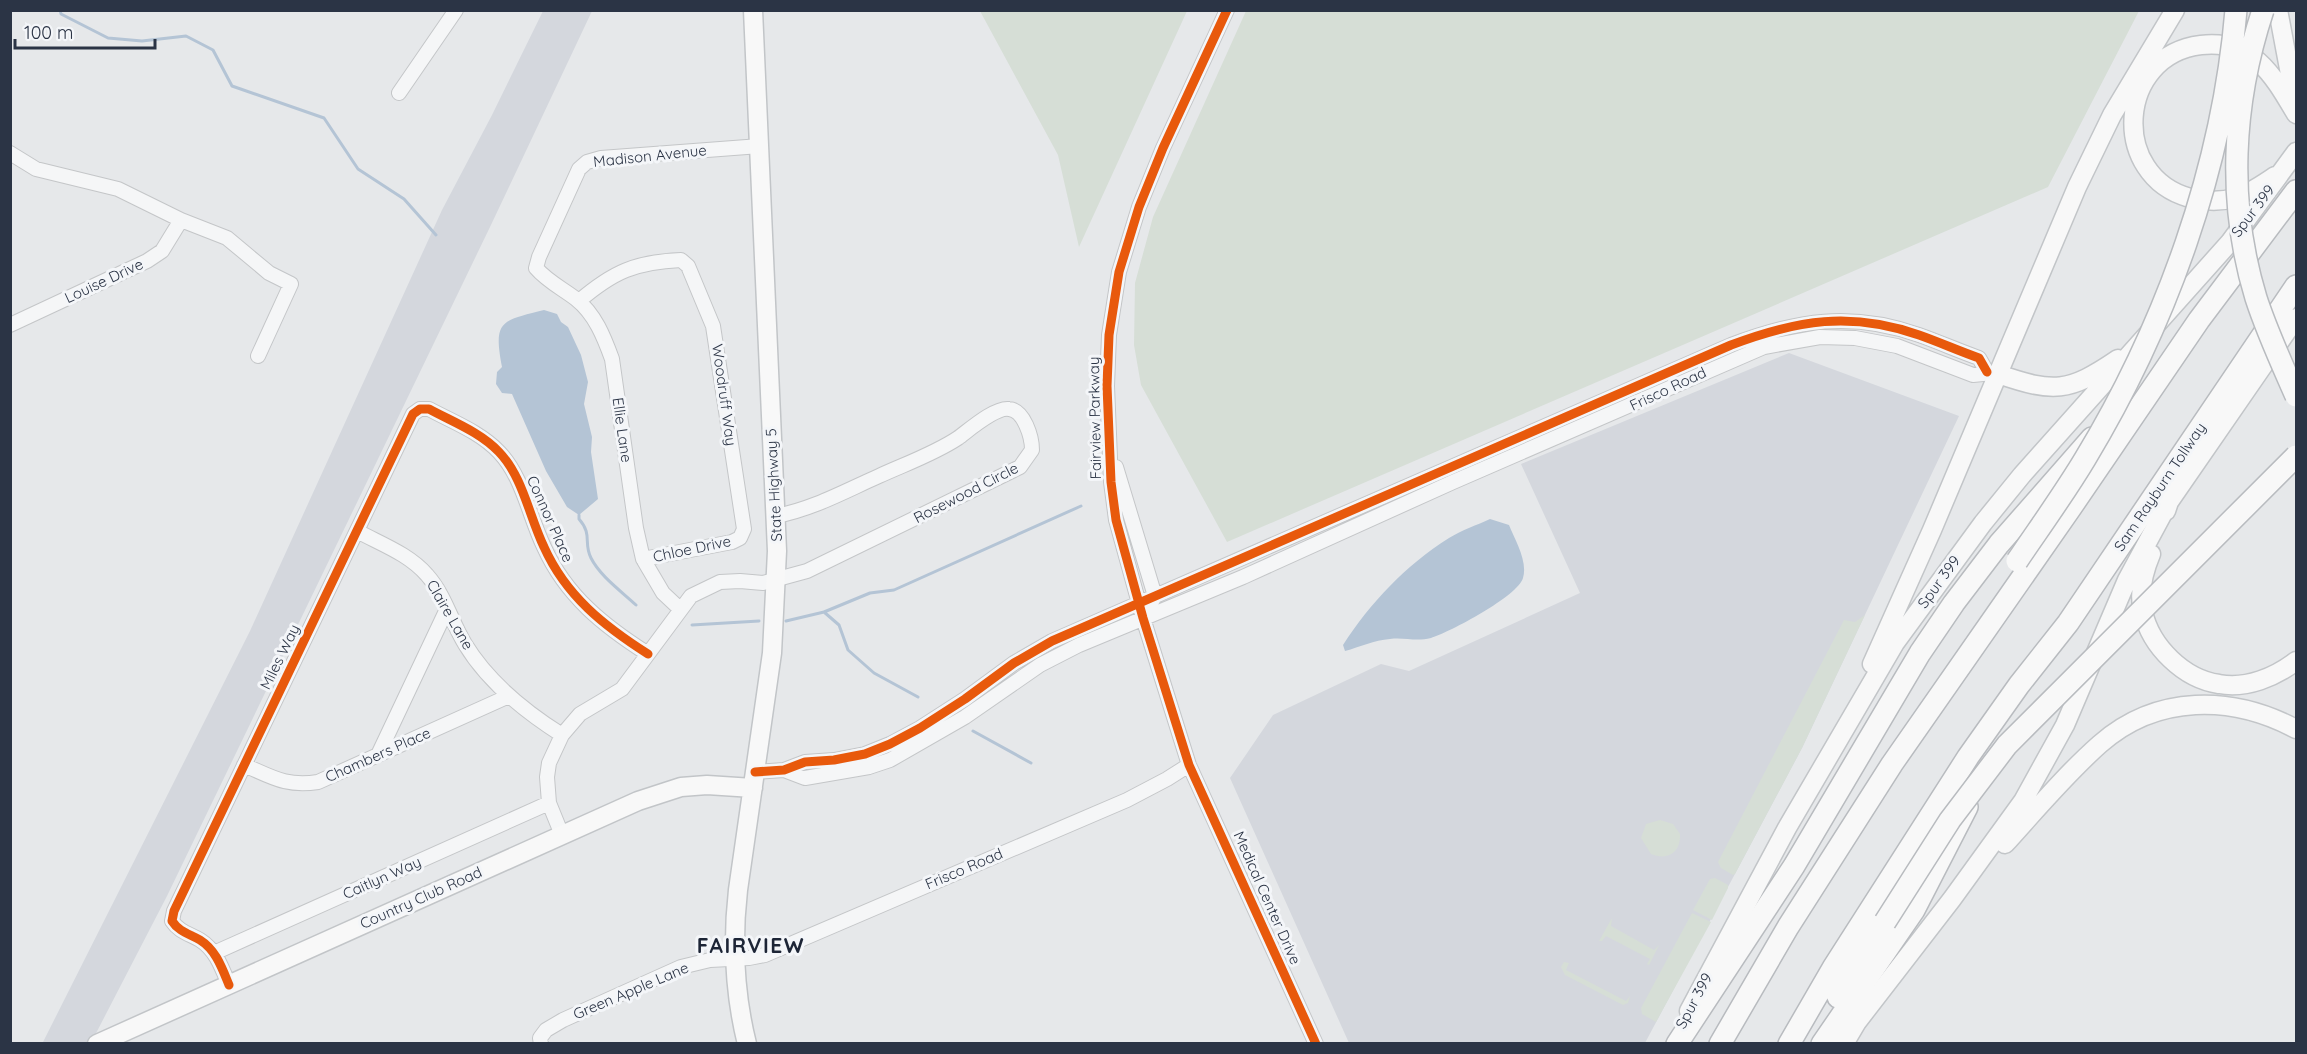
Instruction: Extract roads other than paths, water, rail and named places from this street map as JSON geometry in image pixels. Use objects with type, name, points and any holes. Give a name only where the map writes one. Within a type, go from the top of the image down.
[{"type":"highway","points":[[1788,927],[1811,872],[1840,825],[1920,699],[2085,459],[2115,406],[2168,291],[2186,241],[2209,161],[2227,83],[2236,10]]},
{"type":"highway","points":[[2263,10],[2254,38],[2239,114],[2236,177],[2242,241],[2257,299],[2296,396]]},
{"type":"highway","points":[[1720,1044],[1788,927],[1892,764],[2199,320],[2296,191]]},
{"type":"highway","name":"Sam Rayburn Tollway","points":[[1789,1044],[1833,968],[1968,757],[2019,685],[2068,623],[2296,286]]},
{"type":"highway","points":[[1677,1044],[1794,866],[1920,653],[1954,603],[2021,518],[2199,320]]},
{"type":"highway","points":[[1809,1044],[1950,819],[2007,745],[2296,456]]},
{"type":"highway","points":[[1822,1044],[1914,910],[1940,863],[2013,714],[2068,623]]},
{"type":"main road","name":"State Highway 5","points":[[747,1044],[739,1012],[734,958],[738,890],[772,653],[776,581],[776,516],[753,10]]},
{"type":"main road","points":[[1844,727],[1992,373],[2077,187],[2107,125],[2175,10]]},
{"type":"main road","points":[[2278,10],[2296,106]]},
{"type":"main road","points":[[2296,114],[2270,71],[2242,50],[2213,44],[2190,47],[2171,55],[2157,65],[2145,79],[2135,103],[2133,129],[2137,147],[2144,162],[2156,178],[2171,190],[2201,200],[2235,198],[2264,190],[2282,172],[2296,152]]},
{"type":"main road","name":"Spur 399","points":[[1671,1044],[1787,828],[1895,643],[1969,542],[2022,475],[2230,242],[2264,190]]},
{"type":"main road","points":[[1844,1044],[1857,1022],[2003,830],[2043,768],[2065,724],[2127,580],[2169,502],[2296,318]]},
{"type":"main road","points":[[1992,373],[2034,386],[2053,388],[2070,386],[2087,379],[2139,345]]},
{"type":"main road","points":[[2169,502],[2144,570],[2141,588],[2143,612],[2159,646],[2185,670],[2199,678],[2221,685],[2246,684],[2267,679],[2284,671],[2296,661]]},
{"type":"main road","points":[[1952,899],[2101,743],[2146,716],[2170,708],[2196,704],[2221,705],[2248,709],[2278,719],[2296,729]]},
{"type":"main road","name":"Country Club Road","points":[[97,1044],[638,801],[681,787],[754,780]]},
{"type":"street","points":[[399,93],[456,10]]},
{"type":"street","name":"Fairview Parkway","points":[[1189,765],[1143,618],[1116,519],[1111,482],[1107,403],[1109,335],[1119,272],[1139,207],[1163,148],[1227,10]]},
{"type":"street","name":"Madison Avenue","points":[[536,268],[579,169],[587,162],[601,158],[760,146]]},
{"type":"street","points":[[10,153],[36,170],[118,189],[181,220],[227,238],[268,273],[291,284],[258,356]]},
{"type":"street","name":"Louise Drive","points":[[10,325],[147,261],[162,251],[181,220]]},
{"type":"street","name":"Woodruff Way","points":[[579,301],[603,281],[632,267],[681,260],[688,266],[713,326],[744,529],[740,537]]},
{"type":"street","name":"Ellie Lane","points":[[536,268],[542,275],[579,301],[591,314],[612,359],[636,528],[643,559],[663,593],[680,609]]},
{"type":"street","name":"Frisco Road","points":[[969,705],[1079,645],[1522,453],[1762,340],[1820,337],[1864,339],[1897,346],[1973,375],[1992,373]]},
{"type":"street","points":[[754,780],[784,770],[805,778],[869,767],[890,760],[969,705],[1014,663],[1052,640],[1516,438],[1762,340]]},
{"type":"street","name":"Miles Way","points":[[214,953],[202,941],[177,928],[172,921],[174,911],[413,414],[420,409]]},
{"type":"street","name":"Connor Place","points":[[420,409],[429,409],[484,438],[500,453],[512,471],[544,548],[562,579],[580,603],[604,625],[648,654]]},
{"type":"street","name":"Rosewood Circle","points":[[776,516],[802,510],[938,450],[998,411],[1011,409],[1017,412],[1031,438],[1032,450],[1020,467],[807,571],[776,581]]},
{"type":"street","points":[[1516,438],[1522,453]]},
{"type":"street","name":"Fairview Parkway","points":[[1110,442],[1124,497],[1155,596]]},
{"type":"street","name":"Claire Lane","points":[[357,531],[410,559],[426,574],[439,590],[465,645],[509,696],[562,735]]},
{"type":"street","points":[[1304,531],[1311,546]]},
{"type":"street","name":"Chloe Drive","points":[[643,559],[732,542],[740,537]]},
{"type":"street","points":[[562,835],[549,803],[547,787],[548,770],[554,750],[562,735],[580,714],[622,689],[692,596],[720,582],[776,581]]},
{"type":"street","points":[[1143,618],[1155,596]]},
{"type":"street","points":[[378,755],[447,609]]},
{"type":"street","name":"Chambers Place","points":[[244,765],[286,783],[299,785],[318,782],[509,696]]},
{"type":"street","name":"Frisco Road","points":[[734,958],[765,955],[1127,800],[1189,765]]},
{"type":"street","name":"Medical Center Drive","points":[[1189,765],[1316,1044]]},
{"type":"street","name":"Caitlyn Way","points":[[214,953],[549,803]]},
{"type":"street","points":[[214,953],[229,985]]},
{"type":"street","name":"Green Apple Lane","points":[[541,1044],[540,1038],[546,1030],[563,1020],[663,975],[699,962],[734,958]]},
{"type":"water","points":[[544,310],[557,314],[561,322],[568,327],[581,355],[588,382],[584,404],[592,437],[591,452],[598,499],[579,515],[567,507],[546,471],[512,394],[502,393],[496,384],[497,372],[502,367],[499,352],[500,331],[509,320]]},
{"type":"water","points":[[1490,519],[1509,525],[1517,544],[1524,565],[1523,578],[1518,586],[1497,603],[1467,621],[1431,638],[1384,640],[1345,651],[1343,645],[1365,614],[1418,560],[1449,538]]},
{"type":"waterway","points":[[60,10],[61,14],[108,38],[142,41],[186,36],[213,50],[232,86],[324,118],[358,169],[404,199],[436,235]]},
{"type":"waterway","points":[[824,612],[870,593],[894,590],[1081,506]]},
{"type":"waterway","points":[[579,515],[586,530],[589,552],[595,565],[636,605]]},
{"type":"waterway","points":[[786,621],[824,612],[839,625],[848,650],[874,673],[918,697]]},
{"type":"waterway","points":[[692,625],[759,621]]},
{"type":"waterway","points":[[973,731],[1031,763]]},
{"type":"district","name":"FAIRVIEW","points":[[751,946]]}]
